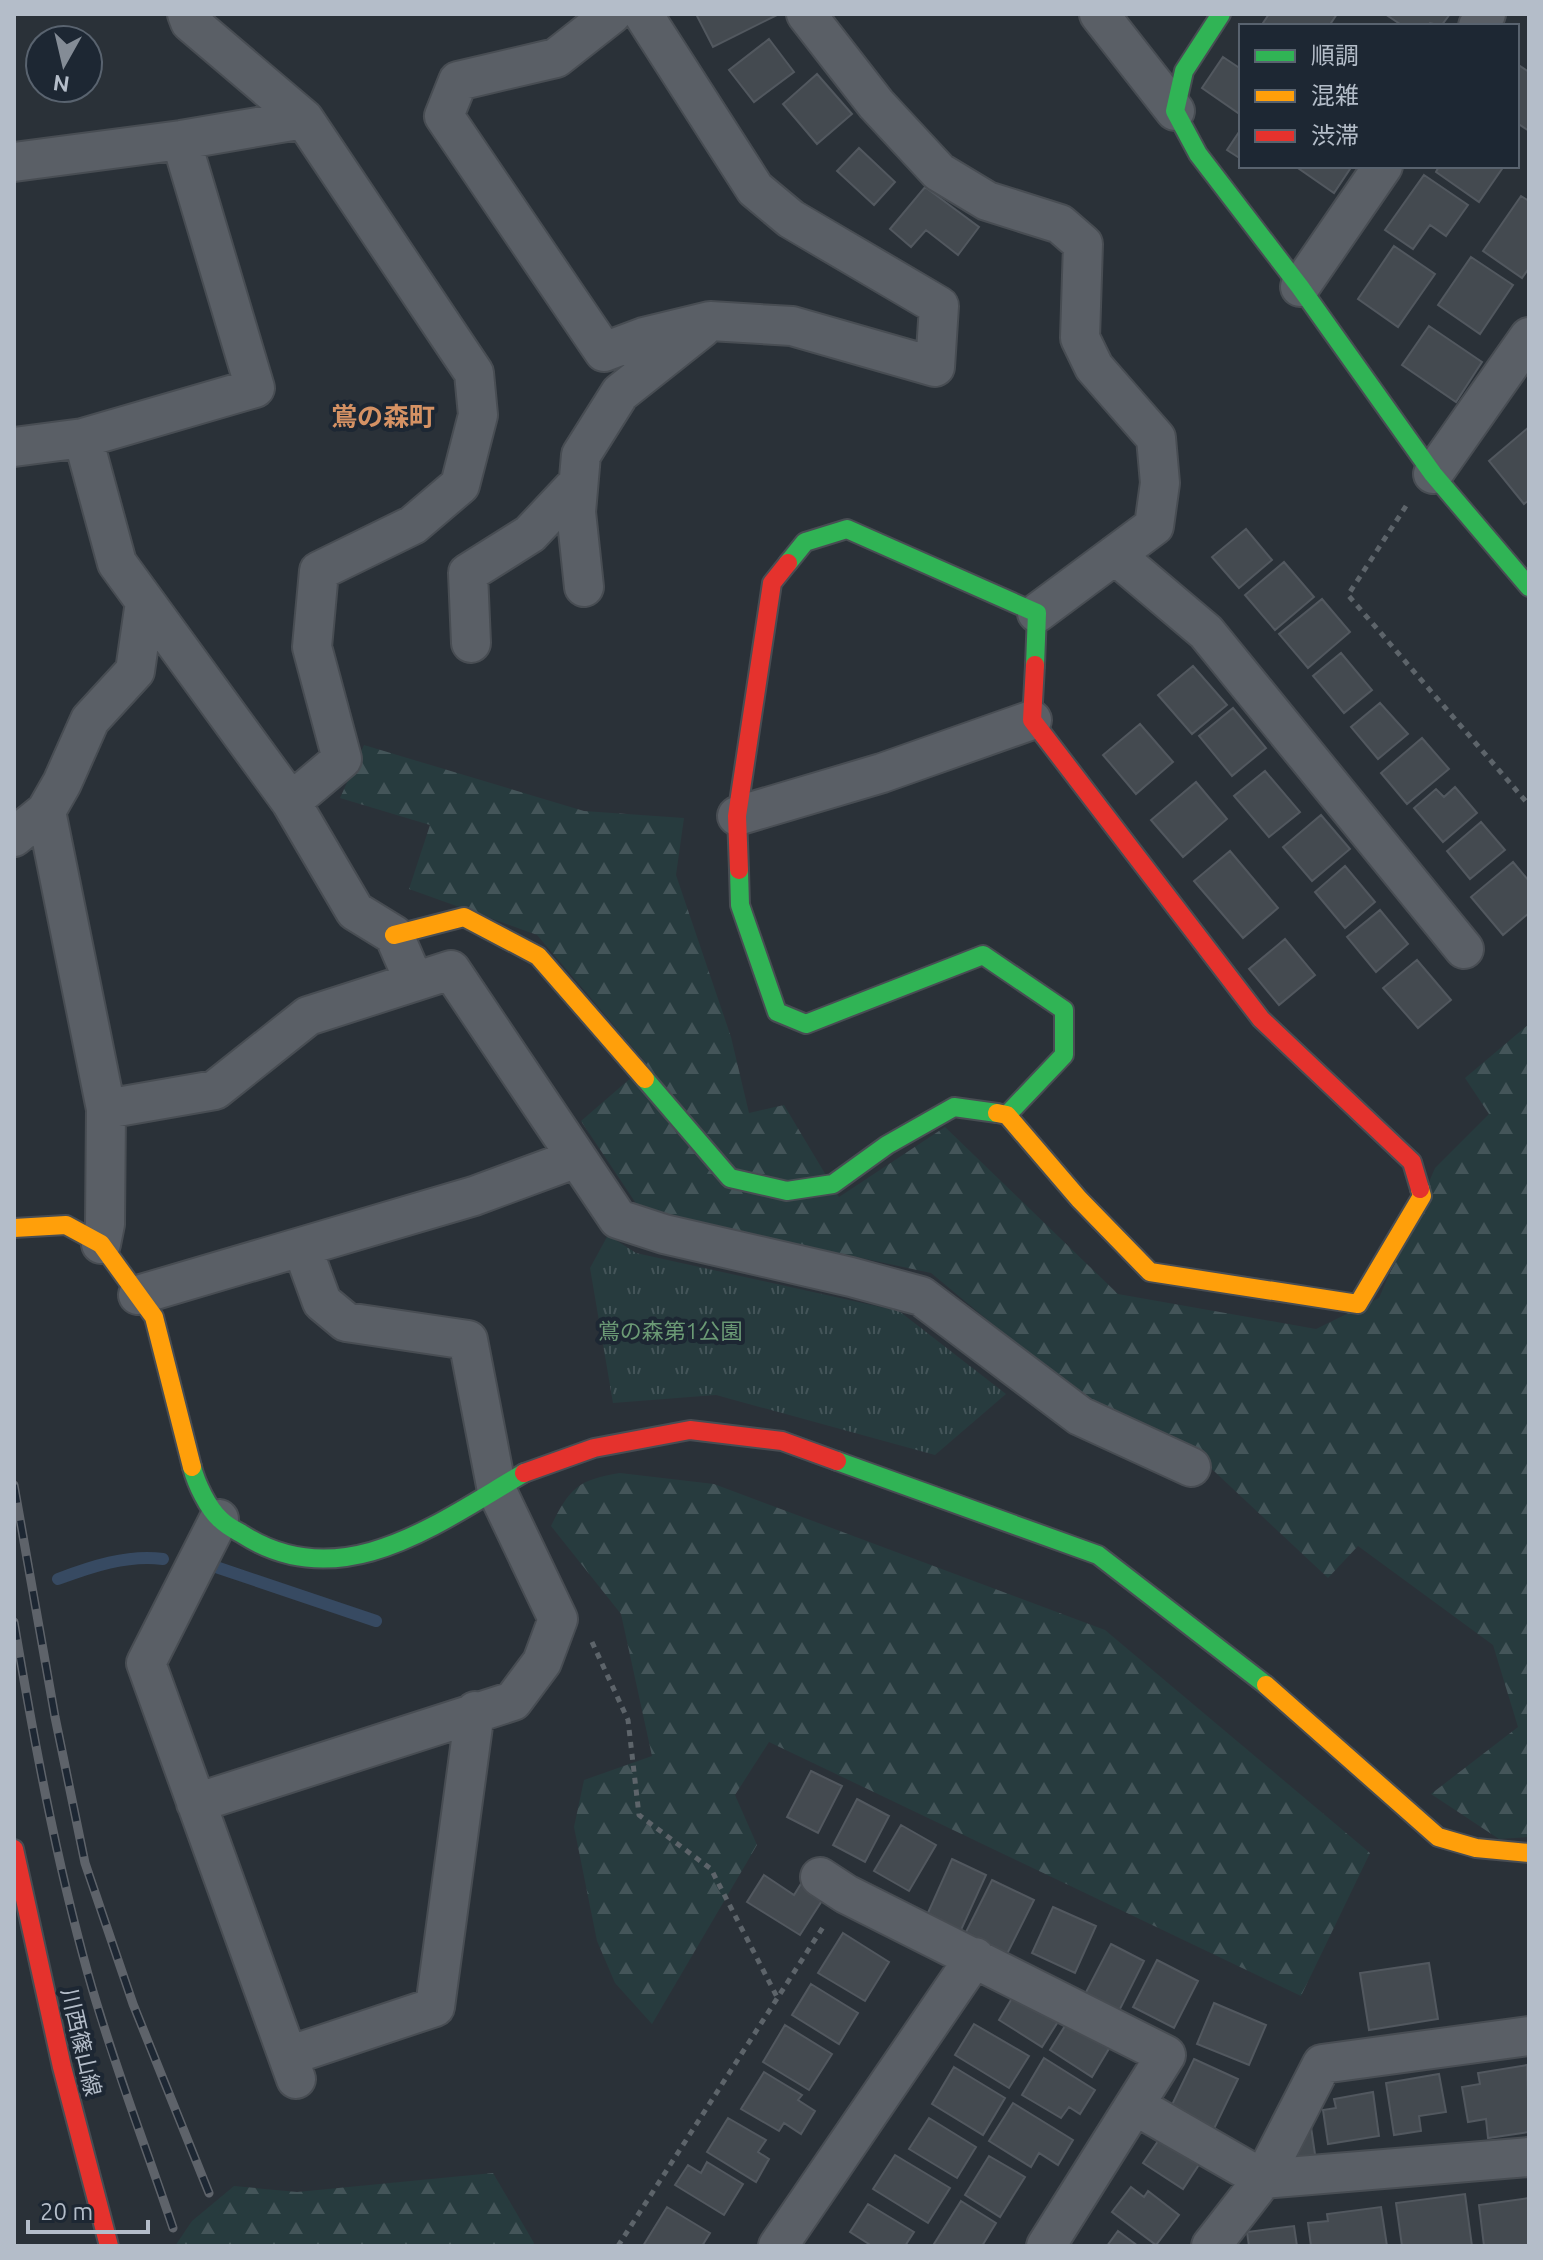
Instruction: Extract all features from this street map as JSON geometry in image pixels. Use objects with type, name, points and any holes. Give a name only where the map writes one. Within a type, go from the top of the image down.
[{"type":"street","points":[[187,14],[190,22],[304,119],[474,373],[478,415],[460,485],[413,525],[319,571],[312,647],[342,759],[291,802]]},
{"type":"street","points":[[612,14],[556,58],[458,81],[444,116],[604,352],[644,337],[710,321],[792,326],[935,367],[939,306],[791,219],[755,189],[643,14]]},
{"type":"street","points":[[806,14],[876,104],[939,172],[987,201],[1060,224],[1083,244],[1080,338],[1094,367],[1156,438],[1160,483],[1154,526],[1037,613]]},
{"type":"street","points":[[1099,14],[1175,111],[1198,154],[1300,287],[1433,474],[1529,587]]},
{"type":"street","points":[[1175,111],[1184,71],[1221,14]]},
{"type":"street","points":[[14,162],[181,140],[304,119]]},
{"type":"street","points":[[14,447],[83,438],[255,388],[181,140]]},
{"type":"street","points":[[1300,287],[1382,168]]},
{"type":"street","points":[[584,587],[576,512],[581,455],[620,393],[710,321]]},
{"type":"street","points":[[1433,474],[1529,337]]},
{"type":"street","points":[[83,438],[117,563],[291,802],[355,911],[394,935],[414,981]]},
{"type":"street","points":[[471,643],[468,573],[530,534],[578,483]]},
{"type":"street","points":[[1007,1115],[1064,1055],[1064,1010],[983,955],[806,1024],[777,1012],[740,905],[737,816],[772,583],[805,542],[847,529],[1037,613]]},
{"type":"street","points":[[1115,555],[1206,632],[1464,949]]},
{"type":"street","points":[[14,837],[46,811],[90,720],[135,671],[145,602]]},
{"type":"street","points":[[394,935],[464,917],[538,956],[730,1178],[787,1191],[833,1184],[887,1145],[954,1107],[1007,1115],[1079,1199],[1150,1272],[1358,1304],[1422,1196],[1412,1162],[1261,1019],[1032,720],[1037,613]]},
{"type":"street","points":[[737,816],[882,773],[1032,720]]},
{"type":"street","points":[[46,811],[106,1109],[105,1224],[101,1244]]},
{"type":"street","points":[[106,1109],[215,1090],[308,1016],[451,970],[618,1219],[664,1234],[921,1296],[1080,1416],[1191,1467]]},
{"type":"street","points":[[138,1295],[474,1196],[577,1158]]},
{"type":"street","points":[[14,1228],[66,1225],[101,1244],[154,1317],[195,1479],[219,1519],[259,1545],[313,1560],[366,1555],[413,1538],[530,1470],[594,1448],[690,1430],[782,1441],[1098,1555],[1267,1685],[1438,1837],[1476,1848],[1529,1853]]},
{"type":"street","points":[[196,1803],[513,1701],[542,1662],[558,1619],[497,1491],[468,1340],[346,1322],[322,1302],[302,1247]]},
{"type":"street","points":[[219,1519],[146,1663],[292,2067],[435,2007],[475,1711]]},
{"type":"street","name":"川西篠山線","points":[[14,1849],[62,2067],[109,2246]]},
{"type":"street","points":[[833,1885],[1166,2055],[1046,2246]]},
{"type":"street","points":[[778,2246],[975,1957]]},
{"type":"street","points":[[1211,2246],[1263,2179],[1322,2064],[1529,2036]]},
{"type":"street","points":[[1136,2106],[1263,2179],[1529,2157]]},
{"type":"path","points":[[1433,474],[1406,505],[1348,595],[1529,805]]},
{"type":"path","points":[[590,1637],[628,1720],[639,1815],[711,1869],[777,1997]]},
{"type":"path","points":[[618,2246],[777,1997],[833,1885]]},
{"type":"green space","points":[[364,745],[584,811],[684,818],[676,875],[731,1037],[749,1113],[784,1105],[839,1197],[945,1127],[1118,1294],[1316,1329],[1379,1298],[1435,1168],[1489,1114],[1465,1078],[1529,1024],[1529,1837],[1499,1839],[1431,1794],[1518,1727],[1493,1645],[1358,1546],[1328,1578],[1199,1457],[1079,1396],[931,1273],[641,1211],[581,1121],[647,1064],[537,935],[409,889],[430,825],[340,798]]},
{"type":"green space","name":"鴬の森第1公園","points":[[608,1235],[636,1253],[899,1311],[1006,1394],[935,1455],[716,1395],[613,1403],[590,1268]]},
{"type":"green space","points":[[620,1473],[714,1484],[1105,1630],[1370,1853],[1301,1996],[769,1742],[735,1795],[757,1845],[652,2024],[615,1983],[597,1941],[574,1827],[584,1780],[652,1756],[621,1614],[551,1526],[576,1488],[594,1479]]},
{"type":"green space","points":[[493,2173],[533,2246],[175,2246],[192,2221],[234,2186],[297,2192]]},
{"type":"building","points":[[696,14],[779,14],[713,47]]},
{"type":"building","points":[[1269,14],[1337,14],[1330,24],[1262,24]]},
{"type":"building","points":[[1385,14],[1450,14],[1442,24],[1400,24]]},
{"type":"building","points":[[769,39],[794,72],[754,102],[729,70]]},
{"type":"building","points":[[1223,57],[1239,68],[1239,114],[1202,88]]},
{"type":"building","points":[[1519,65],[1529,72],[1529,131],[1519,124]]},
{"type":"building","points":[[817,74],[852,114],[817,144],[783,104]]},
{"type":"building","points":[[1239,132],[1239,158],[1227,150]]},
{"type":"building","points":[[859,148],[895,182],[874,205],[837,171]]},
{"type":"building","points":[[1298,168],[1351,168],[1334,193]]},
{"type":"building","points":[[1438,168],[1503,168],[1479,202],[1436,172]]},
{"type":"building","points":[[1424,175],[1468,205],[1446,236],[1430,225],[1413,249],[1385,230]]},
{"type":"building","points":[[925,187],[979,227],[958,255],[926,230],[911,247],[890,229]]},
{"type":"building","points":[[1521,196],[1529,201],[1529,268],[1522,278],[1483,251]]},
{"type":"building","points":[[1394,246],[1435,274],[1398,327],[1358,299]]},
{"type":"building","points":[[1471,257],[1513,285],[1480,334],[1438,305]]},
{"type":"building","points":[[1429,326],[1482,362],[1456,402],[1402,365]]},
{"type":"building","points":[[1529,427],[1529,500],[1524,504],[1489,461]]},
{"type":"building","points":[[1246,529],[1272,560],[1239,588],[1212,557]]},
{"type":"building","points":[[1284,562],[1314,597],[1275,630],[1245,595]]},
{"type":"building","points":[[1322,599],[1350,632],[1308,668],[1279,634]]},
{"type":"building","points":[[1341,653],[1372,690],[1344,713],[1313,676]]},
{"type":"building","points":[[1193,666],[1227,705],[1192,734],[1158,695]]},
{"type":"building","points":[[1380,703],[1408,734],[1378,759],[1351,727]]},
{"type":"building","points":[[1233,708],[1266,748],[1232,776],[1199,736]]},
{"type":"building","points":[[1140,724],[1173,762],[1136,794],[1103,755]]},
{"type":"building","points":[[1422,738],[1449,769],[1407,804],[1381,773]]},
{"type":"building","points":[[1265,771],[1300,812],[1269,837],[1234,796]]},
{"type":"building","points":[[1196,782],[1227,819],[1183,857],[1151,820]]},
{"type":"building","points":[[1455,787],[1477,813],[1443,842],[1414,808],[1436,789],[1444,797]]},
{"type":"building","points":[[1321,815],[1350,849],[1312,881],[1283,847]]},
{"type":"building","points":[[1481,822],[1505,850],[1470,879],[1447,851]]},
{"type":"building","points":[[1230,851],[1278,908],[1243,938],[1194,881]]},
{"type":"building","points":[[1513,862],[1529,881],[1529,913],[1503,935],[1471,897]]},
{"type":"building","points":[[1345,866],[1375,902],[1345,928],[1315,892]]},
{"type":"building","points":[[1380,910],[1408,944],[1376,972],[1347,937]]},
{"type":"building","points":[[1285,939],[1315,975],[1279,1005],[1249,969]]},
{"type":"building","points":[[1417,960],[1451,1000],[1418,1028],[1383,988]]},
{"type":"building","points":[[811,1771],[842,1786],[818,1833],[787,1817]]},
{"type":"building","points":[[857,1799],[889,1816],[865,1862],[833,1845]]},
{"type":"building","points":[[901,1825],[936,1845],[909,1891],[874,1871]]},
{"type":"building","points":[[952,1859],[986,1875],[961,1930],[927,1915]]},
{"type":"building","points":[[764,1875],[794,1895],[802,1882],[825,1896],[800,1935],[747,1902]]},
{"type":"building","points":[[992,1880],[1034,1900],[1007,1954],[965,1934]]},
{"type":"building","points":[[1053,1907],[1096,1926],[1075,1973],[1032,1953]]},
{"type":"building","points":[[843,1933],[889,1962],[865,2001],[818,1973]]},
{"type":"building","points":[[1111,1944],[1144,1961],[1118,2013],[1084,1996]]},
{"type":"building","points":[[1157,1960],[1198,1981],[1174,2028],[1133,2007]]},
{"type":"building","points":[[1429,1963],[1438,2019],[1369,2030],[1360,1973]]},
{"type":"building","points":[[811,1984],[858,2013],[839,2044],[792,2015]]},
{"type":"building","points":[[1017,1990],[1061,2017],[1042,2047],[999,2020]]},
{"type":"building","points":[[1214,2003],[1266,2025],[1249,2065],[1197,2044]]},
{"type":"building","points":[[1068,2021],[1110,2047],[1092,2077],[1050,2050]]},
{"type":"building","points":[[974,2024],[1029,2056],[1009,2088],[955,2055]]},
{"type":"building","points":[[785,2025],[832,2054],[809,2090],[763,2062]]},
{"type":"building","points":[[1044,2058],[1095,2090],[1080,2114],[1069,2107],[1061,2118],[1022,2095]]},
{"type":"building","points":[[1194,2059],[1238,2079],[1213,2131],[1169,2111]]},
{"type":"building","points":[[1527,2065],[1529,2132],[1488,2138],[1486,2119],[1468,2122],[1462,2087],[1480,2084],[1478,2073]]},
{"type":"building","points":[[954,2067],[1005,2098],[983,2135],[932,2104]]},
{"type":"building","points":[[764,2072],[802,2095],[798,2100],[815,2111],[801,2134],[784,2123],[779,2131],[741,2109]]},
{"type":"building","points":[[1439,2074],[1446,2112],[1419,2116],[1421,2131],[1394,2135],[1386,2083]]},
{"type":"building","points":[[1373,2092],[1379,2136],[1328,2144],[1323,2110],[1336,2108],[1334,2099]]},
{"type":"building","points":[[1013,2103],[1073,2140],[1058,2165],[1039,2153],[1031,2167],[989,2141]]},
{"type":"building","points":[[728,2118],[766,2140],[758,2152],[769,2159],[756,2182],[707,2152]]},
{"type":"building","points":[[929,2118],[976,2147],[957,2178],[909,2149]]},
{"type":"building","points":[[1311,2127],[1316,2161],[1298,2164],[1293,2130]]},
{"type":"building","points":[[1165,2131],[1204,2157],[1183,2189],[1143,2163]]},
{"type":"building","points":[[895,2155],[950,2188],[928,2223],[873,2189]]},
{"type":"building","points":[[989,2156],[1025,2177],[1000,2217],[965,2195]]},
{"type":"building","points":[[707,2162],[743,2184],[724,2215],[675,2185],[688,2165],[701,2173]]},
{"type":"building","points":[[1131,2187],[1144,2197],[1148,2191],[1179,2215],[1156,2245],[1112,2212]]},
{"type":"building","points":[[1465,2194],[1472,2246],[1402,2246],[1396,2203]]},
{"type":"building","points":[[1529,2198],[1529,2246],[1484,2246],[1479,2205]]},
{"type":"building","points":[[961,2201],[996,2223],[982,2246],[937,2246],[934,2244]]},
{"type":"building","points":[[868,2204],[914,2232],[905,2246],[872,2246],[850,2232]]},
{"type":"building","points":[[667,2207],[710,2233],[702,2246],[643,2246]]},
{"type":"building","points":[[1381,2207],[1387,2246],[1311,2246],[1308,2223],[1328,2221],[1327,2214]]},
{"type":"building","points":[[1294,2226],[1297,2246],[1249,2246],[1247,2232]]},
{"type":"building","points":[[1118,2231],[1138,2246],[1107,2246]]},
{"type":"waterway","points":[[58,1579],[123,1560],[163,1559]]},
{"type":"waterway","points":[[210,1565],[376,1621]]},
{"type":"railway","points":[[14,1485],[55,1717],[85,1863],[133,2004],[209,2193]]},
{"type":"railway","points":[[14,1622],[46,1800],[76,1931],[107,2038],[173,2228]]},
{"type":"traffic: fast","points":[[1221,14],[1184,71],[1175,111],[1198,154],[1300,287],[1433,474],[1529,587]]},
{"type":"traffic: fast","points":[[788,563],[805,542],[847,529],[1037,613],[1035,665]]},
{"type":"traffic: fast","points":[[739,870],[740,905],[777,1012],[806,1024],[983,955],[1064,1010],[1064,1055],[1007,1115]]},
{"type":"traffic: fast","points":[[645,1079],[730,1178],[787,1191],[833,1184],[887,1145],[954,1107],[997,1113]]},
{"type":"traffic: fast","points":[[837,1461],[1098,1555],[1266,1685]]},
{"type":"traffic: fast","points":[[192,1467],[207,1503],[226,1524],[279,1552],[316,1558],[352,1556],[388,1546],[458,1513],[524,1473]]},
{"type":"traffic: slow","points":[[394,935],[464,917],[538,956],[645,1079]]},
{"type":"traffic: slow","points":[[997,1113],[1007,1115],[1079,1199],[1150,1272],[1358,1304],[1422,1196],[1420,1189]]},
{"type":"traffic: slow","points":[[14,1228],[66,1225],[101,1244],[154,1317],[192,1467]]},
{"type":"traffic: slow","points":[[1266,1685],[1438,1837],[1476,1848],[1529,1853]]},
{"type":"traffic: jam","points":[[739,870],[737,816],[772,583],[788,563]]},
{"type":"traffic: jam","points":[[1035,665],[1032,720],[1261,1019],[1412,1162],[1420,1189]]},
{"type":"traffic: jam","points":[[524,1473],[594,1448],[690,1430],[782,1441],[837,1461]]},
{"type":"traffic: jam","points":[[14,1849],[62,2067],[109,2246]]},
{"type":"district","name":"鴬の森町","points":[[383,416]]}]
